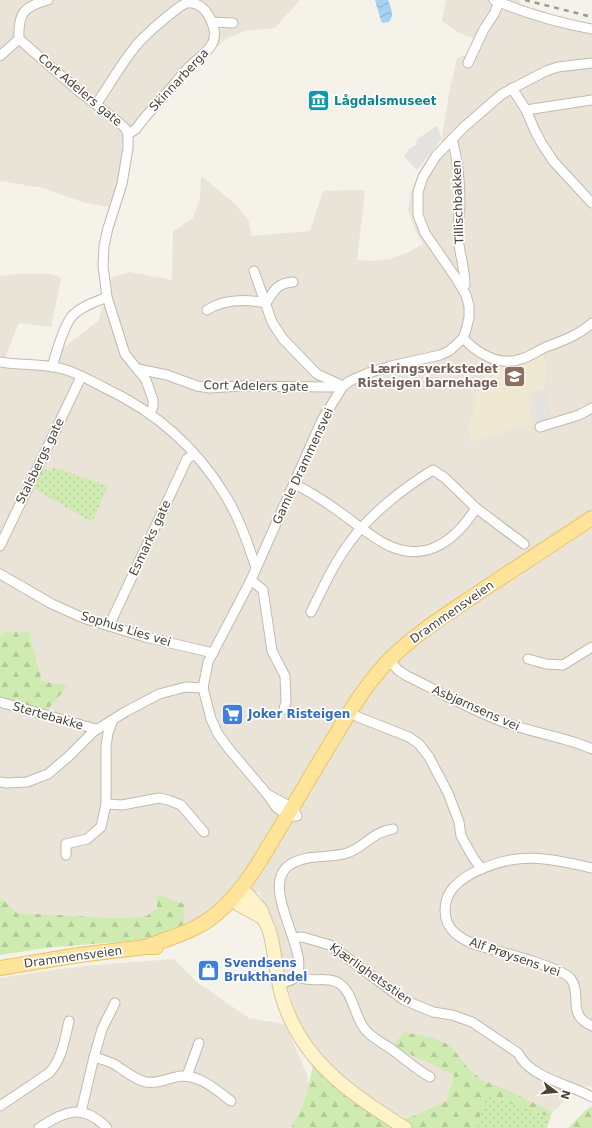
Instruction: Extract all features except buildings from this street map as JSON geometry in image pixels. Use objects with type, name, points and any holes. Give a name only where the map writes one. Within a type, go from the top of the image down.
[{"type":"main road","name":"Drammensveien","points":[[0,968],[79,955],[146,947],[177,937],[203,924],[223,908],[241,897],[254,871],[292,813],[323,753],[364,689],[389,660],[427,628],[592,518]]},
{"type":"main road","points":[[241,897],[265,919],[270,932],[278,982],[285,1005],[294,1028],[306,1048],[321,1066],[337,1081],[358,1097],[405,1128]]},
{"type":"street","points":[[0,56],[19,39],[18,24],[22,14],[27,8],[35,3],[48,0]]},
{"type":"street","points":[[468,63],[484,29],[494,14],[497,1],[536,15],[576,26],[592,28]]},
{"type":"street","points":[[97,104],[140,42],[182,5],[189,3],[196,4],[207,13],[212,22],[233,23]]},
{"type":"street","name":"Skinnarberga","points":[[128,134],[136,129],[190,66],[206,52],[212,43],[214,36],[212,22]]},
{"type":"street","name":"Cort Adelers gate","points":[[19,39],[81,93],[97,104],[125,128],[128,134],[128,148],[122,184],[108,228],[104,246],[103,266],[107,297],[125,354],[138,369],[177,378],[197,386],[210,388],[241,386],[343,386]]},
{"type":"street","points":[[592,63],[558,67],[502,94],[452,139],[436,156],[423,177],[418,192],[417,206],[418,215],[425,233],[462,288],[469,306],[469,318],[463,338],[486,357],[503,361],[521,360],[543,348],[573,336],[592,323]]},
{"type":"street","points":[[512,88],[526,110],[535,131],[554,162],[592,203]]},
{"type":"street","points":[[526,110],[592,100]]},
{"type":"street","name":"Tillischbakken","points":[[452,139],[459,182],[460,204],[458,235],[466,284],[462,288]]},
{"type":"street","points":[[254,272],[272,322],[283,339],[317,374],[343,386]]},
{"type":"street","points":[[266,303],[278,286],[293,282]]},
{"type":"street","points":[[52,367],[67,325],[72,316],[81,309],[107,297]]},
{"type":"street","points":[[207,310],[224,302],[244,301],[266,303]]},
{"type":"street","name":"Gamle Drammensvei","points":[[292,813],[267,794],[228,749],[218,734],[211,718],[203,688],[208,662],[251,580],[322,420],[343,386],[350,381],[368,373],[391,366],[440,355],[448,351],[463,338]]},
{"type":"street","points":[[0,362],[12,365],[52,367],[63,369],[81,376],[122,396],[150,414],[175,434],[194,454],[226,496],[240,526],[256,568]]},
{"type":"street","points":[[138,369],[146,380],[153,400],[153,407],[150,414]]},
{"type":"street","name":"Stalsbergs gate","points":[[0,546],[81,376]]},
{"type":"street","points":[[540,427],[592,408]]},
{"type":"street","name":"Esmarks gate","points":[[109,626],[187,459],[194,454]]},
{"type":"street","points":[[311,612],[334,567],[350,542],[362,528],[382,508],[412,483],[433,470],[440,463]]},
{"type":"street","points":[[433,470],[446,478],[476,508],[524,544]]},
{"type":"street","points":[[294,484],[311,493],[391,547],[404,552],[432,549],[449,540],[470,518],[476,508]]},
{"type":"street","name":"Sophus Lies vei","points":[[0,574],[52,604],[83,618],[145,637],[213,653]]},
{"type":"street","points":[[251,580],[264,590],[272,651],[285,676],[286,701],[284,709]]},
{"type":"street","points":[[528,659],[556,666],[563,665],[592,647]]},
{"type":"street","name":"Asbjørnsens vei","points":[[389,660],[398,670],[407,676],[501,721],[525,730],[582,744],[592,749]]},
{"type":"street","name":"Stertebakke","points":[[0,782],[27,782],[48,774],[96,730],[125,712],[159,694],[186,687],[203,688]]},
{"type":"street","name":"Stertebakke","points":[[0,702],[96,730]]},
{"type":"street","points":[[349,712],[409,737],[419,744],[429,757],[448,793],[459,822],[461,836],[474,859],[482,868]]},
{"type":"street","points":[[66,855],[66,844],[87,838],[101,827],[106,804],[106,746],[108,733],[113,720]]},
{"type":"street","points":[[106,804],[122,805],[159,798],[168,800],[181,805],[204,832]]},
{"type":"street","points":[[278,982],[291,980],[296,976],[299,963],[297,951],[284,913],[280,893],[280,880],[285,870],[293,864],[306,858],[348,852],[377,834],[393,829]]},
{"type":"street","name":"Alf Prøysens vei","points":[[592,868],[554,860],[531,858],[510,860],[482,868],[457,884],[450,893],[446,902],[445,910],[449,926],[464,940],[476,945],[554,968],[568,976],[575,988],[577,1012],[580,1019],[592,1026]]},
{"type":"street","name":"Kjærlighetsstien","points":[[293,938],[302,938],[330,945],[404,1000],[433,1012],[452,1015],[472,1022],[518,1053],[521,1060],[539,1074],[592,1096]]},
{"type":"street","points":[[296,976],[307,980],[334,981],[342,985],[368,1034],[388,1047],[410,1065],[430,1077]]},
{"type":"street","points":[[81,1112],[102,1029],[115,1004]]},
{"type":"street","points":[[0,1106],[54,1068],[66,1037],[68,1021]]},
{"type":"street","points":[[187,1076],[199,1043]]},
{"type":"street","points":[[94,1057],[113,1064],[146,1082],[162,1081],[176,1077],[194,1077],[201,1080],[230,1100]]},
{"type":"street","points":[[39,1128],[62,1114],[72,1112],[81,1112],[92,1116],[107,1128]]},
{"type":"shaded area","points":[[0,0],[300,0],[275,28],[245,31],[226,39],[169,95],[143,111],[125,152],[118,209],[82,202],[43,188],[0,181]]},
{"type":"shaded area","points":[[446,0],[520,0],[518,12],[592,30],[592,1086],[571,1087],[560,1106],[552,1112],[508,1090],[482,1080],[468,1068],[451,1046],[393,1046],[454,1075],[446,1101],[409,1118],[394,1113],[352,1084],[316,1054],[300,1027],[282,969],[277,930],[259,892],[230,893],[204,916],[184,928],[156,894],[157,907],[147,916],[117,918],[17,913],[0,897],[0,702],[67,687],[42,681],[29,632],[5,631],[0,635],[0,276],[17,274],[50,274],[58,276],[61,279],[51,327],[19,323],[4,360],[48,360],[98,321],[112,277],[129,272],[172,280],[173,232],[193,218],[200,199],[201,176],[233,202],[248,219],[252,236],[310,231],[323,191],[365,190],[357,260],[373,261],[390,259],[409,252],[423,244],[415,230],[408,210],[411,191],[421,168],[441,144],[449,93],[457,58],[466,55],[473,44],[474,39],[457,32],[442,21]]},
{"type":"shaded area","points":[[437,126],[442,139],[417,170],[404,156],[409,149],[416,145],[417,139]]},
{"type":"shaded area","points":[[541,352],[547,367],[544,388],[528,394],[532,423],[470,443],[468,425],[476,405],[474,398],[493,362]]},
{"type":"shaded area","points":[[547,390],[551,420],[536,422],[534,392]]},
{"type":"shaded area","points":[[174,959],[198,983],[249,1018],[285,1024],[306,1072],[309,1085],[296,1121],[291,1128],[0,1128],[0,978],[94,965]]},
{"type":"green space","points":[[53,467],[108,486],[92,522],[33,488],[42,469],[52,471]]},
{"type":"green space","points":[[5,631],[29,632],[42,681],[68,686],[42,716],[0,702],[0,635]]},
{"type":"green space","points":[[156,894],[184,904],[184,928],[139,940],[45,948],[0,955],[0,897],[17,913],[117,918],[147,916],[157,907]]},
{"type":"green space","points":[[404,1032],[434,1038],[451,1046],[468,1068],[482,1080],[508,1090],[552,1112],[547,1128],[291,1128],[305,1097],[313,1065],[369,1113],[409,1118],[446,1101],[454,1075],[392,1046]]},
{"type":"green space","points":[[486,1095],[550,1117],[546,1128],[477,1128]]},
{"type":"green space","points":[[592,1106],[592,1128],[568,1128],[586,1110]]},
{"type":"water","points":[[375,0],[388,0],[392,14],[389,22],[383,23],[381,21]]},
{"type":"railway","points":[[525,0],[592,17]]},
{"type":"place","name":"Lågdalsmuseet","points":[[319,101]]},
{"type":"place","name":"Læringsverkstedet Risteigen barnehage","points":[[514,376]]},
{"type":"place","name":"Joker Risteigen","points":[[233,714]]},
{"type":"place","name":"Svendsens Brukthandel","points":[[209,970]]}]
